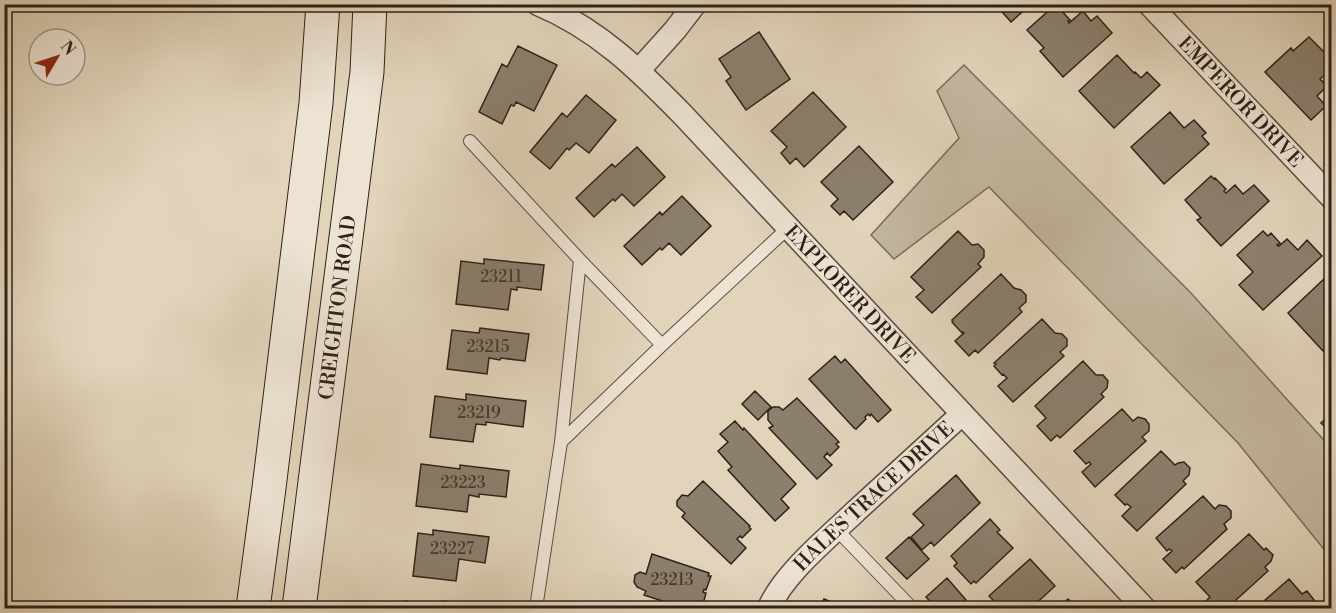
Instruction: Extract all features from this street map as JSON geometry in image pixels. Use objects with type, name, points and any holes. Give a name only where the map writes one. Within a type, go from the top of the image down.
[{"type":"street","points":[[253,609],[315,103],[323,4]]},
{"type":"street","name":"CREIGHTON ROAD","points":[[299,609],[367,72],[370,4]]},
{"type":"street","name":"EXPLORER DRIVE","points":[[538,4],[599,37],[639,70],[1144,609]]},
{"type":"street","points":[[639,70],[675,30],[694,4]]},
{"type":"street","name":"EMPEROR DRIVE","points":[[1149,4],[1328,188]]},
{"type":"street","name":"HALES TRACE DRIVE","points":[[769,609],[772,601],[792,575],[962,414]]},
{"type":"lane","points":[[470,141],[662,345]]},
{"type":"lane","points":[[561,442],[788,228]]},
{"type":"lane","points":[[536,609],[561,442],[580,260]]},
{"type":"lane","points":[[837,530],[912,609]]},
{"type":"shaded area","points":[[964,65],[1190,292],[1331,448],[1331,558],[1238,443],[989,187],[894,259],[871,235],[959,138],[937,91]]},
{"type":"building","points":[[803,4],[822,4],[818,12]]},
{"type":"building","points":[[995,4],[1031,4],[1011,22]]},
{"type":"building","points":[[1054,6],[1070,20],[1069,23],[1083,11],[1091,21],[1097,16],[1112,33],[1063,77],[1040,51],[1044,48],[1027,30]]},
{"type":"building","points":[[759,32],[790,79],[746,110],[726,81],[731,77],[719,59]]},
{"type":"building","points":[[1309,37],[1332,60],[1332,69],[1320,79],[1327,86],[1317,96],[1326,106],[1311,120],[1265,72],[1291,48],[1293,51]]},
{"type":"building","points":[[518,46],[557,65],[534,111],[516,102],[514,106],[511,105],[502,124],[479,112],[502,64],[507,67]]},
{"type":"building","points":[[1117,55],[1141,78],[1147,72],[1160,85],[1114,128],[1079,91]]},
{"type":"building","points":[[813,92],[846,127],[804,167],[796,158],[790,164],[781,153],[787,147],[771,131]]},
{"type":"building","points":[[586,95],[616,120],[589,153],[576,143],[569,150],[567,148],[550,169],[530,152],[562,113],[567,117]]},
{"type":"building","points":[[1170,112],[1184,128],[1194,120],[1206,133],[1202,136],[1209,144],[1164,184],[1131,147]]},
{"type":"building","points":[[859,146],[893,182],[853,220],[844,211],[840,215],[831,206],[838,199],[821,182]]},
{"type":"building","points":[[637,147],[665,177],[634,206],[622,194],[615,201],[613,199],[594,217],[576,198],[612,164],[615,167]]},
{"type":"building","points":[[1211,176],[1226,189],[1224,191],[1226,193],[1235,185],[1243,194],[1254,185],[1269,201],[1221,246],[1197,220],[1201,218],[1185,200]]},
{"type":"building","points":[[682,196],[711,226],[681,255],[669,243],[662,250],[660,248],[642,265],[624,246],[660,212],[662,215]]},
{"type":"building","points":[[958,231],[972,245],[978,244],[984,250],[984,257],[978,264],[981,267],[932,313],[916,297],[924,290],[911,277]]},
{"type":"building","points":[[1263,231],[1268,236],[1271,233],[1280,243],[1277,245],[1279,246],[1287,239],[1298,250],[1307,240],[1322,256],[1263,310],[1239,285],[1253,272],[1237,255]]},
{"type":"building","points":[[484,259],[544,265],[541,290],[517,287],[517,290],[511,289],[508,310],[456,304],[461,261],[484,264]]},
{"type":"building","points":[[1001,274],[1014,288],[1026,295],[1026,302],[1019,308],[1022,312],[978,353],[975,350],[969,356],[955,341],[964,333],[952,320]]},
{"type":"building","points":[[1326,277],[1332,283],[1332,343],[1323,351],[1288,313]]},
{"type":"building","points":[[1042,319],[1055,333],[1062,334],[1067,339],[1067,346],[1060,352],[1064,356],[1013,402],[998,386],[1007,378],[994,366],[996,364],[994,363]]},
{"type":"building","points":[[480,328],[529,334],[525,361],[489,358],[487,374],[447,369],[452,330],[479,333]]},
{"type":"building","points":[[835,356],[841,363],[845,359],[891,410],[878,422],[871,414],[870,416],[868,414],[856,429],[854,428],[809,379]]},
{"type":"building","points":[[1083,361],[1096,375],[1103,375],[1108,381],[1107,388],[1101,394],[1104,397],[1060,438],[1057,435],[1051,441],[1037,426],[1046,418],[1035,406]]},
{"type":"building","points":[[755,391],[771,407],[758,420],[742,404]]},
{"type":"building","points":[[466,394],[526,401],[523,427],[486,422],[486,425],[476,424],[473,442],[430,437],[435,396],[466,400]]},
{"type":"building","points":[[797,398],[839,442],[836,444],[839,447],[830,456],[827,453],[824,457],[832,465],[817,479],[769,428],[773,426],[768,420],[768,411],[773,407],[783,410]]},
{"type":"building","points":[[1122,409],[1133,421],[1138,417],[1145,419],[1149,424],[1149,431],[1142,437],[1146,441],[1095,487],[1082,472],[1091,464],[1089,462],[1086,464],[1074,451]]},
{"type":"building","points":[[1332,413],[1332,433],[1321,423]]},
{"type":"building","points":[[735,421],[796,484],[781,499],[789,508],[775,521],[728,470],[732,467],[718,451],[728,442],[720,434]]},
{"type":"building","points":[[1161,451],[1175,465],[1184,462],[1190,468],[1189,475],[1183,481],[1186,484],[1137,531],[1122,516],[1131,507],[1125,505],[1115,495]]},
{"type":"building","points":[[421,464],[460,469],[460,465],[509,471],[506,497],[469,495],[467,512],[416,506]]},
{"type":"building","points":[[956,475],[980,503],[934,546],[931,542],[922,550],[911,537],[924,525],[913,514]]},
{"type":"building","points":[[703,481],[750,526],[751,529],[742,538],[740,536],[737,539],[746,548],[731,564],[682,517],[685,513],[677,506],[677,501],[682,495],[688,496]]},
{"type":"building","points":[[1203,496],[1215,509],[1219,505],[1226,506],[1231,511],[1231,518],[1224,524],[1227,529],[1184,569],[1182,567],[1176,573],[1163,559],[1172,551],[1169,549],[1167,551],[1156,538]]},
{"type":"building","points":[[990,519],[1000,530],[997,532],[1013,548],[976,583],[974,581],[971,584],[954,566],[957,563],[951,556]]},
{"type":"building","points":[[433,530],[489,537],[485,563],[459,559],[456,581],[413,576],[418,533],[433,535]]},
{"type":"building","points":[[1249,534],[1264,550],[1266,548],[1273,555],[1265,567],[1268,571],[1227,608],[1209,608],[1204,603],[1210,597],[1196,582]]},
{"type":"building","points":[[909,537],[929,559],[907,579],[886,558]]},
{"type":"building","points":[[652,554],[709,573],[708,576],[711,576],[703,592],[706,593],[702,608],[684,608],[644,595],[646,591],[637,587],[634,582],[635,575],[640,572],[646,574]]},
{"type":"building","points":[[1030,559],[1055,586],[1031,608],[1001,608],[989,596]]},
{"type":"building","points":[[947,578],[966,600],[956,608],[936,608],[926,597]]},
{"type":"building","points":[[1289,579],[1302,594],[1307,591],[1314,600],[1311,608],[1256,608]]},
{"type":"building","points":[[824,599],[846,608],[820,608]]},
{"type":"building","points":[[1068,599],[1077,608],[1057,608]]},
{"type":"building","points":[[404,601],[441,605],[442,601],[494,608],[403,608]]}]
